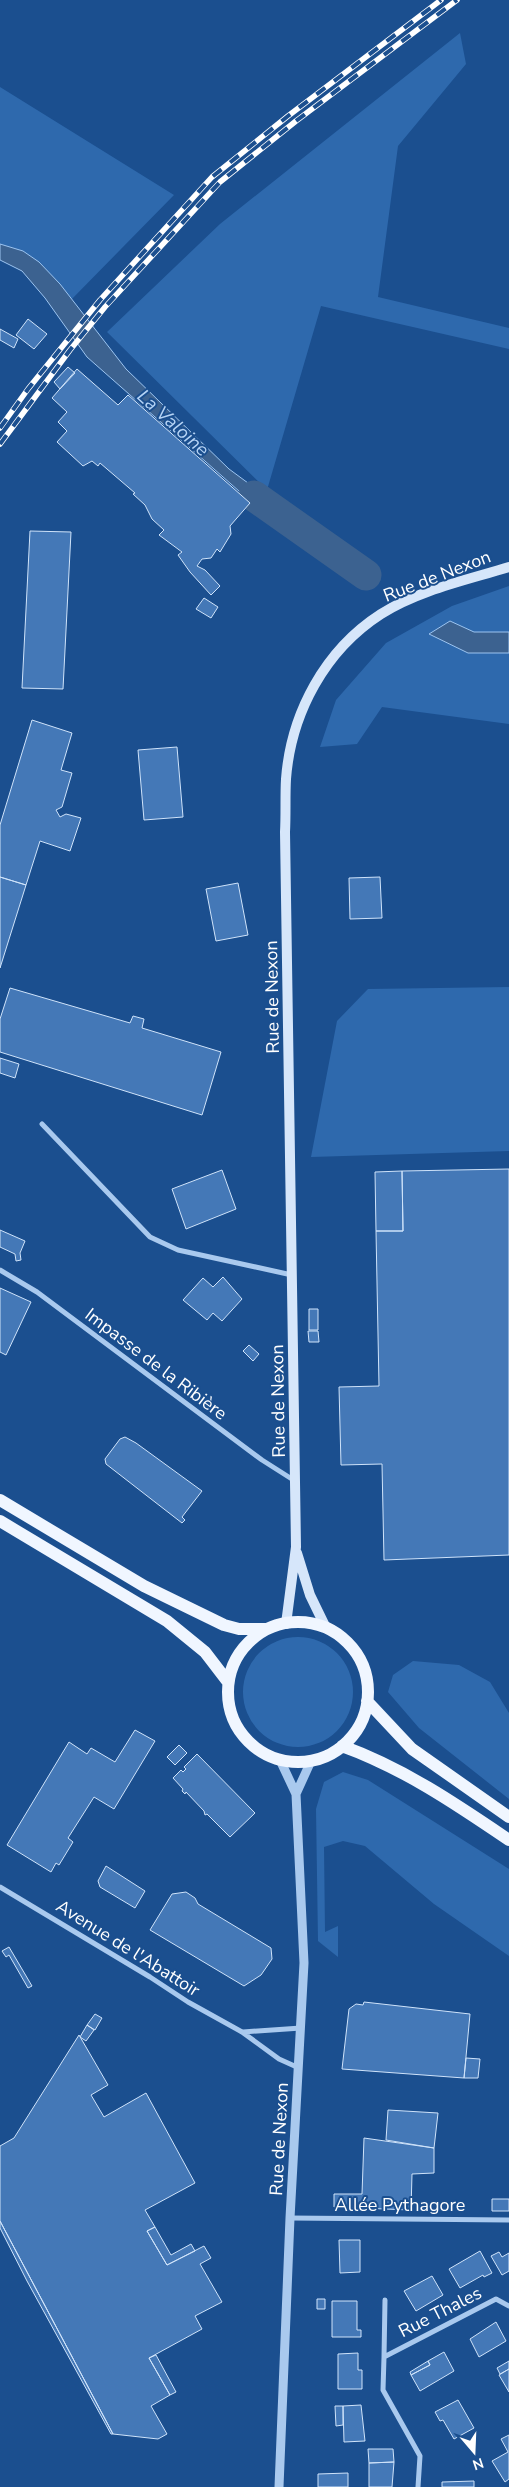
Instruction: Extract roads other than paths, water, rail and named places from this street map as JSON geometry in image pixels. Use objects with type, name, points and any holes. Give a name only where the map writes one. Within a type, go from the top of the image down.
[{"type":"main road","name":"Rue de Nexon","points":[[286,1624],[296,1547],[285,832],[286,778],[295,731],[311,688],[341,647],[382,614],[422,595],[509,567]]},
{"type":"main road","points":[[0,1500],[144,1586],[224,1625],[239,1629],[267,1629],[286,1624],[307,1623],[326,1628],[340,1637],[352,1648],[361,1662],[367,1681],[367,1702],[363,1718],[354,1734],[328,1756],[311,1761],[280,1760],[261,1752],[250,1744],[234,1722],[228,1703],[228,1682],[236,1660],[250,1641],[267,1629]]},
{"type":"main road","points":[[0,1521],[167,1621],[205,1652],[228,1682]]},
{"type":"main road","name":"Rue de Nexon","points":[[296,1547],[310,1595],[326,1628]]},
{"type":"main road","points":[[367,1702],[412,1748],[509,1817]]},
{"type":"main road","points":[[342,1746],[372,1757],[440,1794],[509,1840]]},
{"type":"street","points":[[42,1124],[150,1237],[178,1250],[293,1275]]},
{"type":"street","name":"Impasse de la Ribière","points":[[0,1270],[37,1292],[262,1460],[295,1481]]},
{"type":"street","name":"Rue de Nexon","points":[[280,1760],[296,1794],[304,1963],[290,2218],[280,2487]]},
{"type":"street","name":"Rue de Nexon","points":[[296,1794],[311,1761]]},
{"type":"street","name":"Avenue de l'Abattoir","points":[[0,1887],[150,1976],[188,2002],[242,2032],[279,2059],[299,2069]]},
{"type":"street","points":[[242,2032],[301,2028]]},
{"type":"street","name":"Allée Pythagore","points":[[290,2218],[509,2220]]},
{"type":"street","name":"Rue Thales","points":[[384,2357],[496,2299],[509,2306]]},
{"type":"street","name":"Rue Thales","points":[[385,2300],[383,2390],[420,2456],[418,2487]]},
{"type":"water","points":[[0,244],[23,251],[39,262],[60,284],[126,369],[229,469],[248,483],[267,490],[289,518],[282,529],[87,357],[45,298],[22,271],[0,260]]},
{"type":"water","points":[[450,621],[474,632],[509,632],[509,653],[468,653],[429,634]]},
{"type":"waterway","name":"La Valoine","points":[[254,496],[366,575]]},
{"type":"railway","points":[[0,428],[28,389],[100,300],[212,177],[288,116],[441,0]]},
{"type":"railway","points":[[0,444],[70,350],[105,307],[220,182],[296,121],[457,0]]}]
